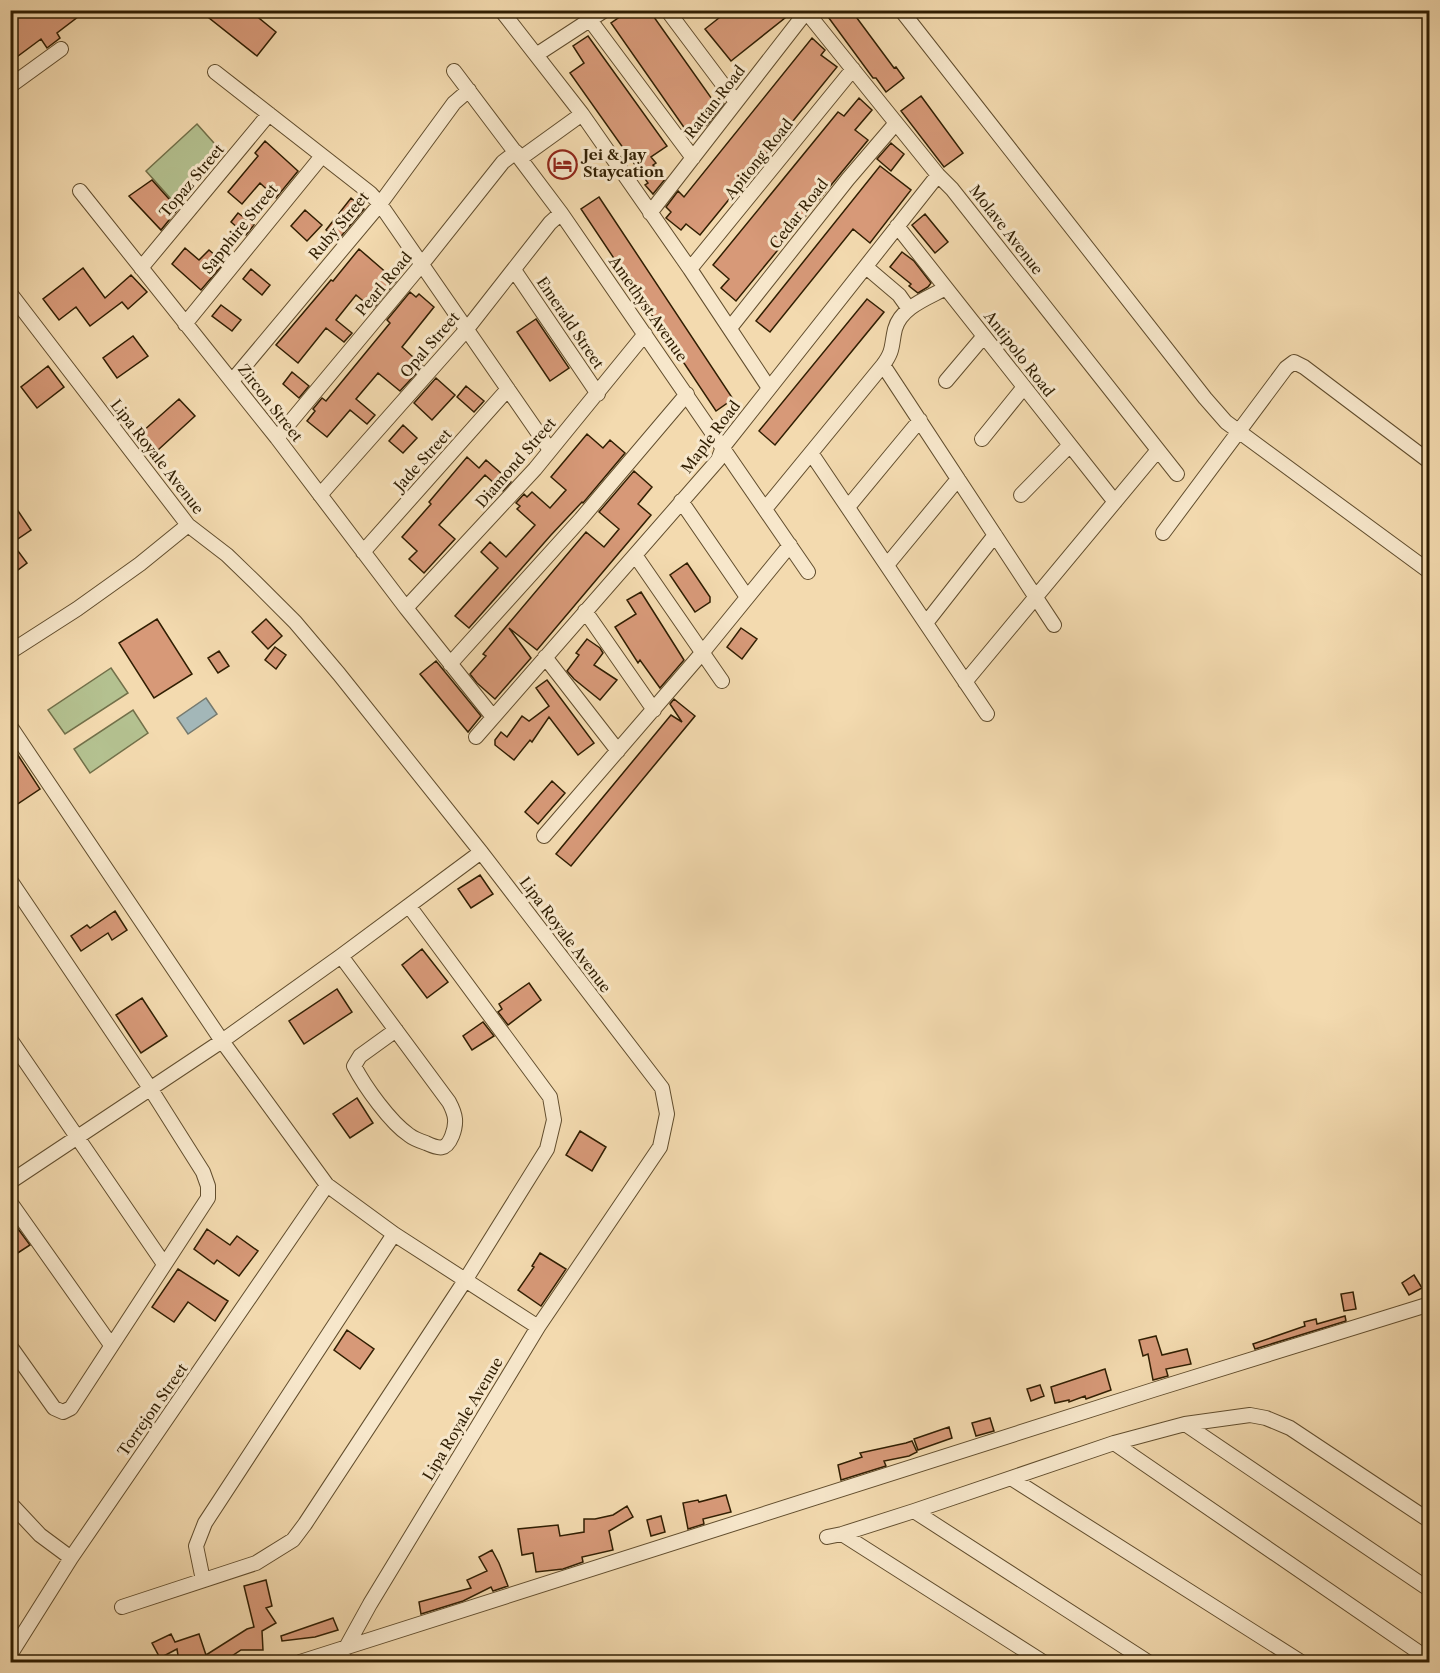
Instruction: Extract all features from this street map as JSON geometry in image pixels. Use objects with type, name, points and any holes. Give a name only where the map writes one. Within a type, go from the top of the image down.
[{"type":"street","points":[[501,10],[582,114],[690,269],[769,388]]},
{"type":"street","points":[[536,55],[605,10]]},
{"type":"street","points":[[667,10],[736,102]]},
{"type":"street","points":[[901,10],[1226,422],[1430,572]]},
{"type":"street","name":"Rattan Road","points":[[650,213],[805,11]]},
{"type":"street","name":"Molave Avenue","points":[[805,11],[938,175],[952,189],[1177,474]]},
{"type":"street","points":[[590,20],[693,158]]},
{"type":"street","points":[[10,86],[61,49]]},
{"type":"street","name":"Apitong Road","points":[[690,269],[853,69]]},
{"type":"street","name":"Amethyst Avenue","points":[[454,70],[561,213],[808,572]]},
{"type":"street","points":[[215,72],[370,193],[380,204],[550,450]]},
{"type":"street","name":"Ruby Street","points":[[232,381],[380,204],[454,103],[469,90]]},
{"type":"street","name":"Topaz Street","points":[[141,268],[269,114]]},
{"type":"street","name":"Pearl Road","points":[[277,438],[422,264],[503,162],[518,155],[582,114]]},
{"type":"street","name":"Cedar Road","points":[[730,328],[848,179],[896,123]]},
{"type":"street","name":"Sapphire Street","points":[[185,324],[321,156]]},
{"type":"street","name":"Maple Road","points":[[476,737],[718,460],[723,447],[938,175]]},
{"type":"street","name":"Zircon Street","points":[[80,191],[277,438],[429,638],[493,717]]},
{"type":"street","name":"Opal Street","points":[[320,495],[467,329],[550,223],[561,213]]},
{"type":"street","name":"Antipolo Road","points":[[897,226],[1115,502]]},
{"type":"street","points":[[866,267],[899,295],[909,309]]},
{"type":"street","name":"Emerald Street","points":[[514,270],[598,394]]},
{"type":"street","points":[[765,509],[891,354],[896,327],[909,309],[946,288]]},
{"type":"street","name":"Lipa Royale Avenue","points":[[10,293],[188,525],[234,562],[295,622],[339,674],[481,852],[662,1088],[667,1114],[660,1147],[538,1327],[370,1604],[338,1662]]},
{"type":"street","name":"Diamond Street","points":[[406,608],[535,470],[645,334]]},
{"type":"street","points":[[946,381],[984,336]]},
{"type":"street","points":[[1163,533],[1286,368],[1294,362],[1304,367],[1430,462]]},
{"type":"street","points":[[883,365],[1054,626]]},
{"type":"street","points":[[982,439],[1024,387]]},
{"type":"street","name":"Jade Street","points":[[363,552],[508,389]]},
{"type":"street","points":[[450,664],[581,519],[687,394]]},
{"type":"street","points":[[848,507],[920,420]]},
{"type":"street","points":[[1021,495],[1070,445]]},
{"type":"street","points":[[965,682],[1158,450]]},
{"type":"street","points":[[811,453],[987,714]]},
{"type":"street","points":[[887,565],[958,479]]},
{"type":"street","points":[[681,501],[747,597]]},
{"type":"street","points":[[10,652],[86,603],[140,564],[188,525]]},
{"type":"street","points":[[926,623],[995,535]]},
{"type":"street","points":[[544,836],[654,710],[790,545]]},
{"type":"street","points":[[635,555],[722,681]]},
{"type":"street","points":[[585,611],[654,710]]},
{"type":"street","points":[[545,657],[618,751]]},
{"type":"street","points":[[10,726],[222,1041],[327,1185],[394,1234],[538,1327]]},
{"type":"street","points":[[10,1182],[222,1041],[481,852]]},
{"type":"street","points":[[10,880],[150,1089],[203,1172],[208,1186],[208,1198],[71,1408],[63,1412],[54,1408],[10,1346]]},
{"type":"street","points":[[122,1607],[256,1563],[293,1540],[466,1279],[547,1149],[554,1120],[550,1097],[409,906]]},
{"type":"street","points":[[341,956],[396,1030],[455,1113],[456,1125],[449,1144],[444,1147],[437,1148],[411,1136],[397,1125],[360,1078],[354,1066],[360,1056],[396,1030]]},
{"type":"street","points":[[10,1038],[164,1264]]},
{"type":"street","name":"Torrejon Street","points":[[10,1655],[71,1558],[327,1185]]},
{"type":"street","points":[[10,1202],[111,1345]]},
{"type":"street","points":[[203,1580],[196,1546],[205,1524],[394,1234]]},
{"type":"street","points":[[300,1662],[1430,1304]]},
{"type":"street","points":[[826,1537],[914,1511],[1114,1443],[1185,1424],[1250,1415],[1266,1418],[1290,1428],[1430,1521]]},
{"type":"street","points":[[1185,1424],[1430,1590]]},
{"type":"street","points":[[1114,1443],[1430,1660]]},
{"type":"street","points":[[1011,1478],[1298,1662]]},
{"type":"street","points":[[10,1503],[40,1535],[71,1558]]},
{"type":"street","points":[[914,1511],[1148,1662]]},
{"type":"street","points":[[842,1534],[1043,1662]]},
{"type":"green space","points":[[197,124],[222,152],[171,199],[146,171]]},
{"type":"green space","points":[[111,668],[128,693],[65,734],[48,710]]},
{"type":"green space","points":[[133,710],[148,733],[90,773],[74,749]]},
{"type":"shaded area","points":[[206,698],[217,714],[188,734],[177,718]]},
{"type":"building","points":[[10,10],[87,10],[57,33],[60,38],[47,48],[41,39],[10,62]]},
{"type":"building","points":[[199,10],[249,10],[276,32],[257,56]]},
{"type":"building","points":[[630,10],[649,10],[714,102],[719,98],[724,104],[707,125],[690,136],[611,23]]},
{"type":"building","points":[[729,10],[795,10],[731,61],[705,29]]},
{"type":"building","points":[[823,10],[851,10],[904,78],[886,92]]},
{"type":"building","points":[[588,36],[667,146],[651,157],[656,163],[653,165],[666,178],[653,194],[645,185],[648,183],[570,73],[584,63],[573,46]]},
{"type":"building","points":[[812,38],[825,50],[821,55],[837,67],[700,235],[686,224],[681,230],[666,218],[671,212],[666,207],[678,191],[684,197]]},
{"type":"building","points":[[921,96],[963,153],[944,167],[901,111]]},
{"type":"building","points":[[859,98],[872,110],[855,130],[868,140],[736,301],[721,288],[729,279],[713,265],[838,112],[844,116]]},
{"type":"building","points":[[265,141],[298,171],[276,198],[260,183],[242,204],[228,192],[258,156],[255,153]]},
{"type":"building","points":[[891,143],[904,154],[891,171],[877,159]]},
{"type":"building","name":"Jei & Jay Staycation","points":[[565,152],[575,165],[559,176],[550,164]]},
{"type":"building","points":[[880,166],[911,190],[870,243],[853,229],[770,332],[756,321]]},
{"type":"building","points":[[152,180],[178,209],[161,230],[129,196]]},
{"type":"building","points":[[599,197],[733,399],[716,411],[581,209]]},
{"type":"building","points":[[351,198],[364,209],[338,240],[326,230]]},
{"type":"building","points":[[305,210],[322,225],[307,241],[291,226]]},
{"type":"building","points":[[238,213],[254,225],[246,235],[231,222]]},
{"type":"building","points":[[925,214],[948,242],[935,253],[912,225]]},
{"type":"building","points":[[185,248],[199,260],[209,250],[224,263],[201,290],[172,264]]},
{"type":"building","points":[[359,249],[396,281],[373,309],[356,295],[336,320],[352,333],[344,342],[326,328],[298,363],[276,345]]},
{"type":"building","points":[[902,252],[914,261],[931,283],[918,293],[909,286],[911,284],[890,267]]},
{"type":"building","points":[[83,268],[105,298],[131,275],[147,292],[128,309],[122,302],[90,326],[76,307],[59,320],[43,299]]},
{"type":"building","points":[[251,269],[270,285],[262,295],[243,279]]},
{"type":"building","points":[[410,292],[416,297],[419,294],[434,307],[402,347],[423,366],[400,391],[378,373],[356,399],[375,415],[367,424],[350,410],[327,437],[307,421],[315,411],[313,409],[322,398],[326,401],[390,323],[387,320]]},
{"type":"building","points":[[867,299],[884,312],[775,445],[759,431]]},
{"type":"building","points":[[221,305],[241,320],[232,331],[212,316]]},
{"type":"building","points":[[536,319],[569,368],[550,381],[517,332]]},
{"type":"building","points":[[133,336],[148,356],[117,378],[103,358]]},
{"type":"building","points":[[48,366],[64,387],[37,408],[21,387]]},
{"type":"building","points":[[292,372],[309,386],[299,398],[283,384]]},
{"type":"building","points":[[436,378],[455,395],[432,420],[414,403]]},
{"type":"building","points":[[466,386],[484,401],[474,412],[457,397]]},
{"type":"building","points":[[179,399],[195,416],[158,450],[142,432]]},
{"type":"building","points":[[403,425],[417,438],[403,453],[389,441]]},
{"type":"building","points":[[587,434],[603,448],[610,440],[625,453],[583,503],[551,535],[469,628],[455,616],[498,568],[481,552],[490,542],[506,557],[535,525],[517,509],[520,506],[516,503],[524,494],[527,497],[532,492],[550,508],[566,490],[551,477]]},
{"type":"building","points":[[467,457],[479,468],[486,460],[511,482],[503,491],[485,475],[439,525],[455,539],[424,573],[409,559],[417,551],[402,537]]},
{"type":"building","points":[[634,471],[652,487],[638,504],[651,515],[537,650],[509,628],[531,658],[495,699],[470,674],[486,656],[483,654],[586,532],[604,547],[619,529],[599,512]]},
{"type":"building","points":[[10,499],[31,530],[12,543],[27,563],[10,576]]},
{"type":"building","points":[[687,563],[710,597],[710,602],[695,612],[670,575]]},
{"type":"building","points":[[641,592],[684,660],[660,688],[640,660],[638,663],[615,627],[636,614],[627,600]]},
{"type":"building","points":[[157,619],[192,674],[154,698],[119,643]]},
{"type":"building","points":[[266,619],[282,636],[268,649],[252,632]]},
{"type":"building","points":[[741,628],[757,639],[742,659],[727,647]]},
{"type":"building","points":[[587,639],[603,653],[594,665],[617,680],[600,700],[567,671],[579,655],[576,653]]},
{"type":"building","points":[[275,647],[286,655],[276,669],[265,660]]},
{"type":"building","points":[[219,651],[229,666],[218,673],[208,658]]},
{"type":"building","points":[[436,661],[481,716],[468,732],[420,674]]},
{"type":"building","points":[[547,680],[594,743],[578,755],[549,717],[532,742],[530,740],[514,760],[495,745],[495,740],[501,732],[507,737],[522,716],[529,721],[549,706],[536,688]]},
{"type":"building","points":[[674,699],[695,716],[571,866],[556,854],[671,715],[682,722],[670,704]]},
{"type":"building","points":[[10,743],[40,789],[10,809]]},
{"type":"building","points":[[552,781],[565,793],[538,824],[525,812]]},
{"type":"building","points":[[480,875],[493,894],[471,908],[458,889]]},
{"type":"building","points":[[115,911],[127,930],[112,940],[108,933],[81,951],[71,936],[87,925],[90,928]]},
{"type":"building","points":[[422,949],[448,982],[427,998],[402,965]]},
{"type":"building","points":[[529,983],[541,1000],[508,1025],[498,1012],[502,1009],[499,1004]]},
{"type":"building","points":[[337,989],[352,1012],[304,1044],[289,1021]]},
{"type":"building","points":[[142,998],[167,1036],[141,1053],[116,1015]]},
{"type":"building","points":[[483,1022],[494,1036],[472,1050],[463,1036]]},
{"type":"building","points":[[357,1098],[373,1123],[350,1138],[333,1114]]},
{"type":"building","points":[[580,1131],[606,1147],[592,1171],[566,1155]]},
{"type":"building","points":[[10,1218],[30,1245],[10,1258]]},
{"type":"building","points":[[207,1229],[230,1245],[237,1236],[258,1251],[239,1276],[217,1260],[214,1264],[194,1249]]},
{"type":"building","points":[[540,1253],[566,1269],[541,1306],[518,1290],[534,1267],[532,1266]]},
{"type":"building","points":[[178,1269],[228,1301],[215,1321],[188,1302],[174,1322],[152,1307]]},
{"type":"building","points":[[1414,1275],[1422,1288],[1409,1295],[1402,1283]]},
{"type":"building","points":[[1353,1292],[1356,1309],[1344,1311],[1341,1294]]},
{"type":"building","points":[[1345,1316],[1346,1321],[1255,1349],[1253,1344],[1305,1326],[1304,1322],[1316,1319],[1317,1324]]},
{"type":"building","points":[[347,1330],[374,1349],[360,1369],[334,1350]]},
{"type":"building","points":[[1156,1336],[1162,1355],[1187,1349],[1191,1364],[1166,1369],[1168,1376],[1153,1380],[1148,1354],[1143,1356],[1139,1340]]},
{"type":"building","points":[[1105,1369],[1111,1390],[1086,1399],[1085,1396],[1069,1402],[1069,1400],[1055,1403],[1051,1387]]},
{"type":"building","points":[[1040,1385],[1044,1396],[1031,1401],[1027,1389]]},
{"type":"building","points":[[990,1418],[994,1431],[976,1436],[972,1423]]},
{"type":"building","points":[[949,1427],[952,1438],[918,1450],[914,1439]]},
{"type":"building","points":[[912,1441],[917,1452],[884,1461],[886,1466],[841,1480],[838,1465],[862,1457],[860,1453]]},
{"type":"building","points":[[726,1495],[731,1512],[703,1519],[704,1524],[688,1529],[683,1503],[698,1500],[699,1502]]},
{"type":"building","points":[[627,1506],[633,1517],[609,1531],[613,1550],[582,1557],[583,1562],[563,1569],[536,1572],[533,1553],[522,1555],[518,1529],[558,1525],[560,1536],[584,1532],[584,1519],[613,1515]]},
{"type":"building","points":[[661,1516],[665,1532],[651,1536],[647,1520]]},
{"type":"building","points":[[492,1550],[508,1586],[493,1591],[491,1587],[463,1601],[421,1614],[419,1602],[471,1588],[467,1580],[487,1571],[479,1557]]},
{"type":"building","points":[[266,1580],[272,1606],[266,1608],[276,1623],[262,1631],[263,1650],[241,1650],[226,1662],[179,1662],[177,1649],[160,1658],[152,1643],[171,1634],[175,1642],[199,1634],[206,1655],[254,1627],[244,1586]]},
{"type":"building","points":[[333,1618],[338,1630],[315,1637],[282,1641],[281,1636]]},
{"type":"place","name":"Jei & Jay Staycation","points":[[562,164]]}]
